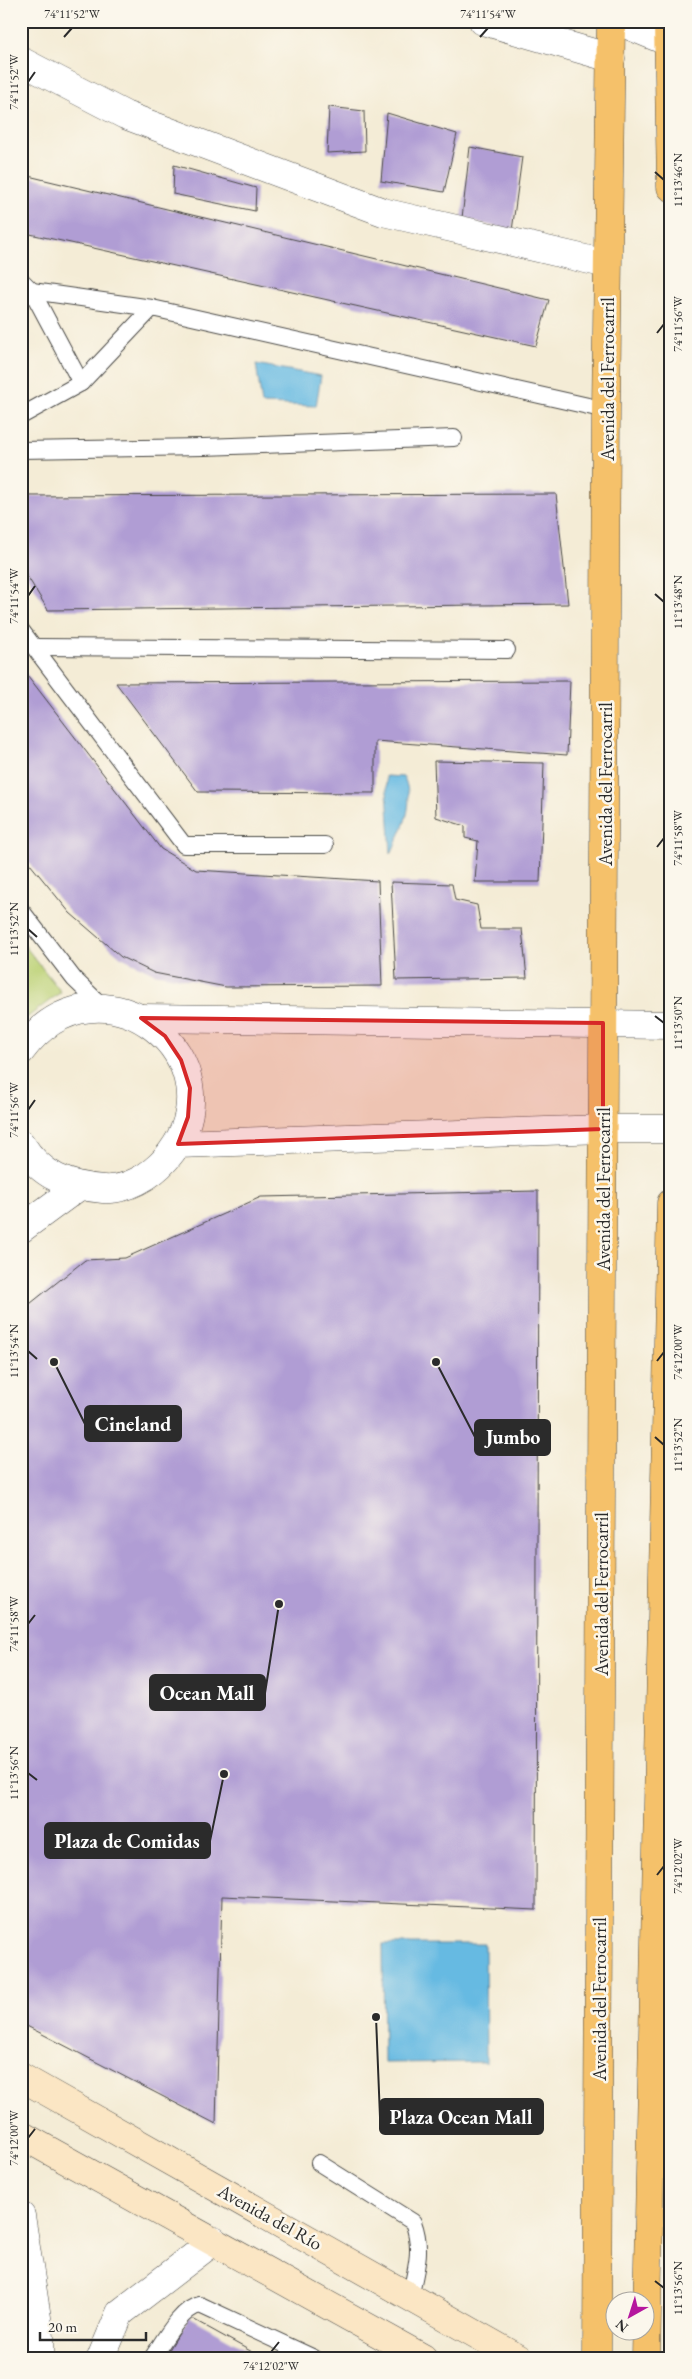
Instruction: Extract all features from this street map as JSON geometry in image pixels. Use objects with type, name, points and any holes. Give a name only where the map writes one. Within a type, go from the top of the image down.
[{"type":"main road","name":"Avenida del Ferrocarril","points":[[597,2358],[606,410],[611,21]]},
{"type":"main road","points":[[669,36],[671,187]]},
{"type":"main road","points":[[646,2358],[663,1935],[671,1203]]},
{"type":"main road","name":"Avenida del Río","points":[[21,2077],[518,2358]]},
{"type":"main road","points":[[21,2135],[423,2358]]},
{"type":"street","points":[[483,21],[611,58]]},
{"type":"street","points":[[618,21],[669,36]]},
{"type":"street","points":[[21,61],[125,115],[383,212],[607,264]]},
{"type":"street","points":[[21,1051],[34,1034],[54,1019],[77,1010],[103,1007],[122,1011],[141,1018],[165,1036],[182,1060],[190,1088],[188,1117],[178,1144],[160,1167],[135,1183],[107,1189],[78,1187],[51,1176],[29,1156],[21,1144]]},
{"type":"street","points":[[141,1018],[671,1025]]},
{"type":"street","points":[[178,1144],[603,1129],[671,1129]]},
{"type":"street","points":[[21,1229],[78,1187]]},
{"type":"street","points":[[21,2216],[40,2337],[40,2358]]},
{"type":"street","points":[[101,2358],[120,2314],[214,2241]]},
{"type":"lane","points":[[27,285],[152,308],[606,410]]},
{"type":"lane","points":[[27,285],[81,383]]},
{"type":"lane","points":[[21,416],[81,383],[152,308]]},
{"type":"lane","points":[[21,450],[204,447],[454,438]]},
{"type":"lane","points":[[21,630],[184,845],[325,845]]},
{"type":"lane","points":[[34,647],[508,650]]},
{"type":"lane","points":[[21,910],[74,979],[103,1007]]},
{"type":"lane","points":[[319,2163],[413,2222],[418,2236],[419,2258],[410,2296]]},
{"type":"lane","points":[[152,2358],[180,2318],[191,2306],[200,2305],[314,2358]]},
{"type":"highlighted area","points":[[141,1018],[603,1023],[603,1129],[178,1144],[188,1117],[190,1088],[181,1060],[165,1036]]},
{"type":"green space","points":[[21,941],[61,992],[21,1022]]},
{"type":"water","points":[[256,364],[321,376],[316,406],[262,404]]},
{"type":"water","points":[[386,776],[404,777],[409,798],[407,816],[391,854]]},
{"type":"water","points":[[383,1944],[485,1944],[486,2062],[384,2063]]},
{"type":"building","points":[[329,107],[364,111],[365,151],[327,153]]},
{"type":"building","points":[[387,113],[457,134],[444,192],[381,181]]},
{"type":"building","points":[[470,147],[522,157],[512,231],[462,218]]},
{"type":"building","points":[[174,165],[256,188],[255,211],[173,194]]},
{"type":"building","points":[[24,175],[549,300],[536,346],[21,232],[21,190]]},
{"type":"building","points":[[556,494],[568,604],[48,610],[21,566],[21,496]]},
{"type":"building","points":[[21,667],[161,849],[196,870],[378,881],[382,986],[226,987],[154,973],[121,957],[70,913],[21,853]]},
{"type":"building","points":[[570,681],[567,755],[375,741],[375,793],[198,792],[116,683]]},
{"type":"building","points":[[434,761],[544,763],[540,882],[475,882],[478,841],[465,838],[465,826],[436,817]]},
{"type":"building","points":[[391,882],[452,884],[455,900],[477,905],[481,929],[522,929],[527,978],[396,980]]},
{"type":"building","points":[[538,1191],[536,1910],[222,1896],[216,2124],[21,2023],[21,1311],[85,1260],[125,1258],[261,1197]]},
{"type":"building","points":[[189,2317],[263,2358],[164,2358]]},
{"type":"place","name":"Cineland","points":[[54,1362]]},
{"type":"place","name":"Jumbo","points":[[436,1362]]},
{"type":"place","name":"Ocean Mall","points":[[279,1604]]},
{"type":"place","name":"Plaza de Comidas","points":[[224,1774]]},
{"type":"place","name":"Plaza Ocean Mall","points":[[376,2017]]}]
